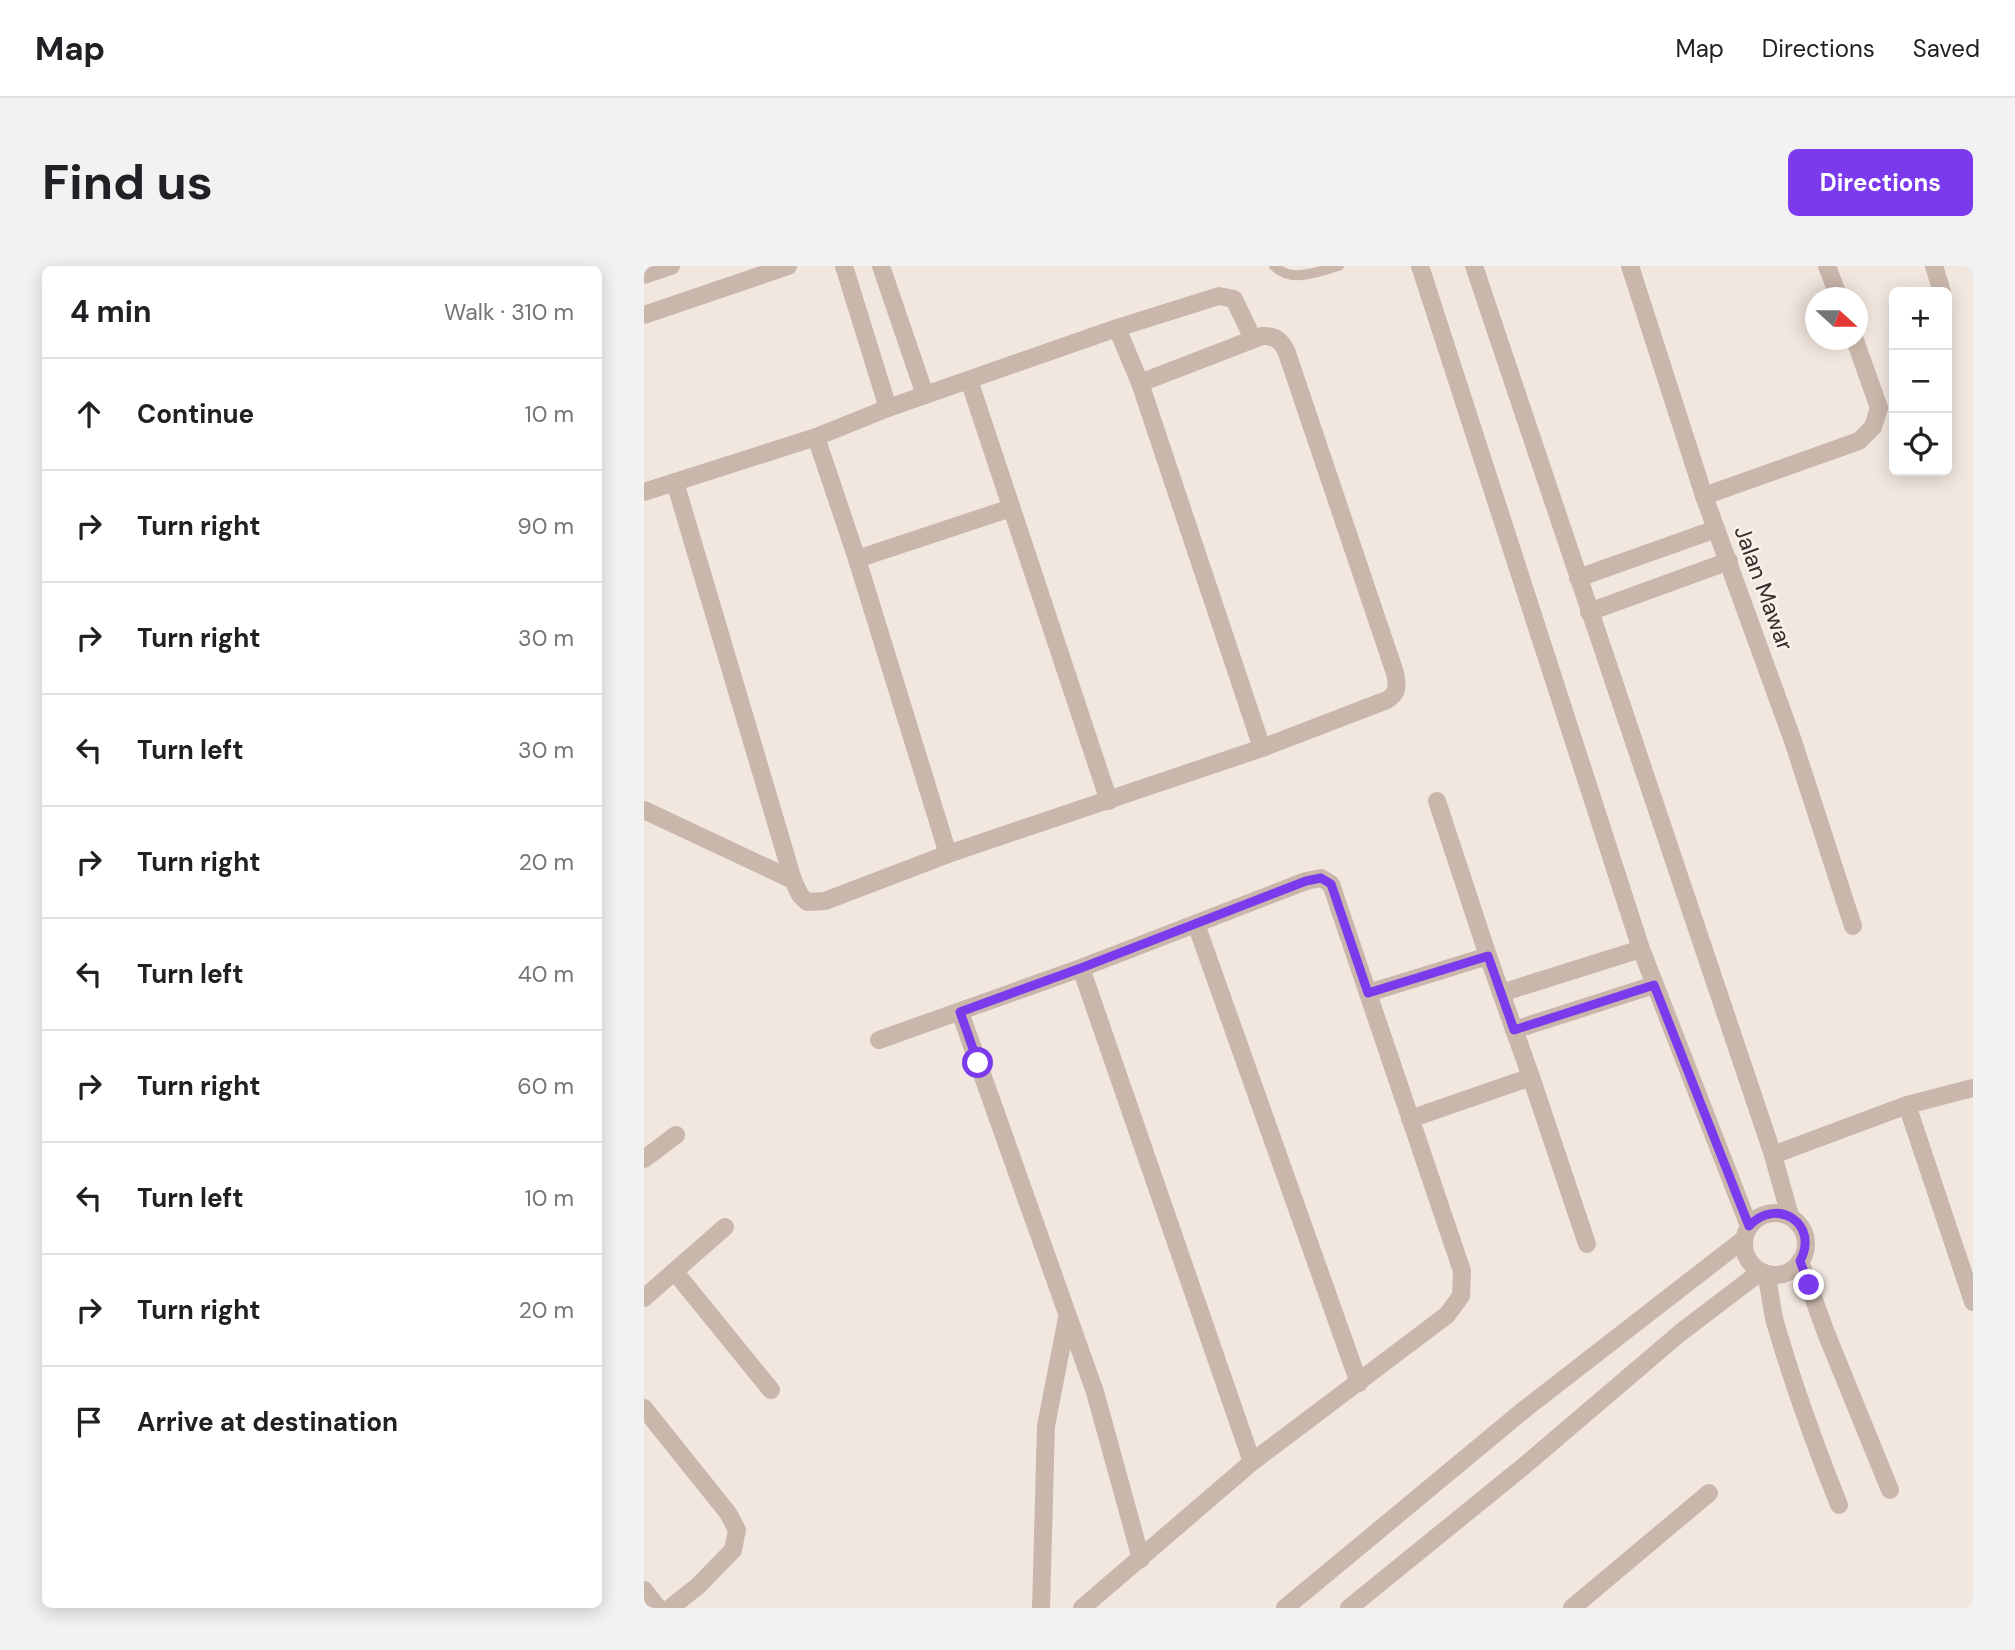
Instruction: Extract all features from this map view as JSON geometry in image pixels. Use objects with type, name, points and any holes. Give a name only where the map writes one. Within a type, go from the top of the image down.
[{"type":"street","points":[[644,275],[671,266]]},
{"type":"street","points":[[644,315],[788,266]]},
{"type":"street","points":[[844,266],[888,408]]},
{"type":"street","points":[[881,266],[925,395]]},
{"type":"street","points":[[1285,1608],[1525,1409],[1746,1233],[1760,1216],[1768,1213],[1790,1216],[1802,1228],[1805,1236],[1804,1254],[1791,1270],[1779,1275],[1763,1273],[1746,1258],[1746,1233],[1641,949],[1420,266]]},
{"type":"street","points":[[1474,266],[1773,1155],[1790,1216]]},
{"type":"street","name":"Jalan Mawar","points":[[1630,266],[1704,496],[1793,741],[1853,926]]},
{"type":"street","points":[[1827,266],[1835,287]]},
{"type":"street","points":[[1934,266],[1940,287]]},
{"type":"street","points":[[644,492],[816,437],[925,395],[1117,328],[1219,296],[1234,299],[1253,339]]},
{"type":"street","points":[[1117,328],[1140,383],[1262,748]]},
{"type":"street","points":[[675,482],[793,880],[800,895],[807,902],[825,901],[947,854],[1262,748],[1394,695],[1398,683],[1280,340],[1270,336],[1253,339],[1140,383]]},
{"type":"street","points":[[1704,496],[1858,441],[1873,427],[1879,408],[1859,350]]},
{"type":"street","points":[[969,380],[1109,801]]},
{"type":"street","points":[[816,437],[858,559],[947,854]]},
{"type":"street","points":[[858,559],[1011,508]]},
{"type":"street","points":[[1578,578],[1716,528]]},
{"type":"street","points":[[1589,612],[1728,561]]},
{"type":"street","points":[[1437,801],[1587,1244]]},
{"type":"street","points":[[644,810],[793,880]]},
{"type":"street","points":[[879,1040],[1081,968],[1306,881],[1321,878],[1331,884],[1462,1271],[1461,1296],[1447,1315],[1252,1462],[1082,1608]]},
{"type":"street","points":[[1196,923],[1359,1383]]},
{"type":"street","points":[[1501,993],[1641,949]]},
{"type":"street","points":[[1368,993],[1488,956]]},
{"type":"street","points":[[1081,968],[1252,1462]]},
{"type":"street","points":[[1514,1030],[1654,985]]},
{"type":"street","points":[[960,1012],[1095,1392],[1141,1559]]},
{"type":"street","points":[[1409,1119],[1531,1077]]},
{"type":"street","points":[[1773,1155],[1908,1105],[1973,1088]]},
{"type":"street","points":[[1908,1105],[1973,1302]]},
{"type":"street","points":[[644,1159],[676,1135]]},
{"type":"street","points":[[644,1298],[725,1227]]},
{"type":"street","points":[[1800,1261],[1826,1333],[1890,1490]]},
{"type":"street","points":[[675,1272],[771,1390]]},
{"type":"street","points":[[1763,1273],[1774,1319],[1813,1441],[1839,1505]]},
{"type":"street","points":[[1349,1608],[1524,1466],[1680,1334],[1763,1273]]},
{"type":"street","points":[[1041,1608],[1045,1426],[1067,1318]]},
{"type":"street","points":[[644,1408],[728,1513],[737,1530],[733,1550],[698,1586],[670,1608]]},
{"type":"street","points":[[1572,1608],[1709,1493]]},
{"type":"street","points":[[644,1590],[657,1608]]},
{"type":"lane","points":[[1274,266],[1295,276],[1339,266]]},
{"type":"route","points":[[978,1063],[960,1012],[1306,881],[1321,878],[1331,884],[1368,993],[1488,956],[1514,1030],[1654,985],[1749,1226],[1768,1213],[1790,1216],[1797,1222],[1805,1236],[1804,1254],[1800,1261],[1809,1285]]}]
